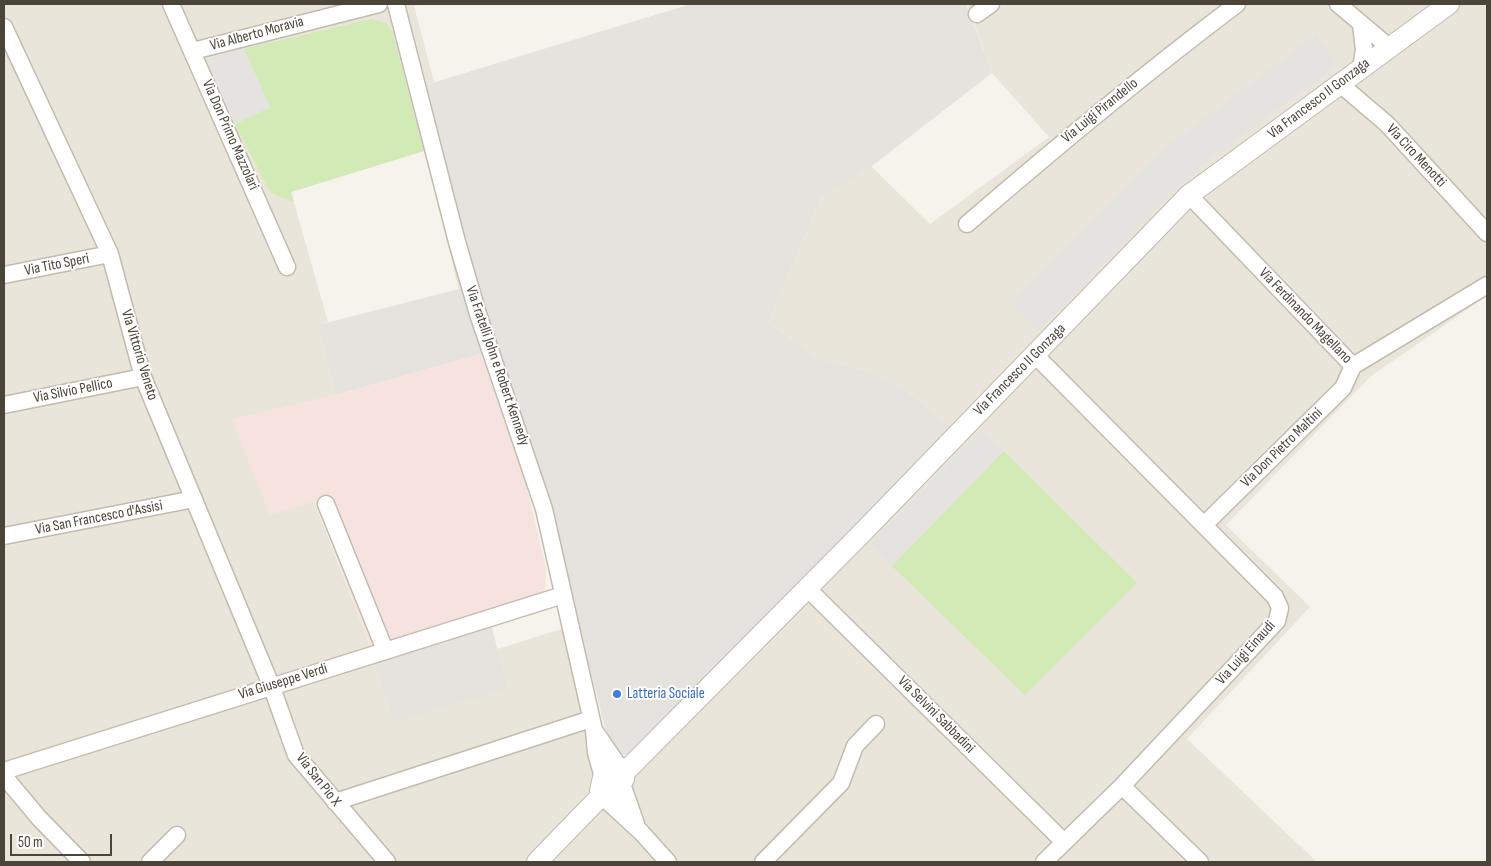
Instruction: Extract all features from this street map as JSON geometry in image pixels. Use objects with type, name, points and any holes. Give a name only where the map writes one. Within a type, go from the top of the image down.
[{"type":"street","name":"Via Don Primo Mazzolari","points":[[170,4],[193,51],[287,267]]},
{"type":"street","name":"Via Alberto Moravia","points":[[193,51],[320,10],[380,4]]},
{"type":"street","name":"Via Fratelli John e Robert Kennedy","points":[[396,4],[457,242],[489,347],[536,482],[593,724],[602,790]]},
{"type":"street","points":[[977,14],[991,4]]},
{"type":"street","name":"Via Luigi Pirandello","points":[[967,224],[1064,140],[1173,52],[1237,4]]},
{"type":"street","points":[[1338,4],[1389,47]]},
{"type":"street","name":"Via Francesco II Gonzaga","points":[[602,790],[611,766],[621,774],[807,588],[1190,195],[1449,4]]},
{"type":"street","points":[[1361,24],[1364,50],[1361,68]]},
{"type":"street","name":"Via Vittorio Veneto","points":[[4,27],[110,254],[143,377],[271,685]]},
{"type":"street","name":"Via Ciro Menotti","points":[[1340,84],[1387,124],[1487,233]]},
{"type":"street","name":"Via Ferdinando Magellano","points":[[1190,195],[1353,366],[1487,285]]},
{"type":"street","name":"Via Tito Speri","points":[[4,275],[110,254]]},
{"type":"street","name":"Via Luigi Einaudi","points":[[1035,355],[1275,597],[1280,608],[1277,621],[1122,786],[1044,862]]},
{"type":"street","name":"Via Don Pietro Maltini","points":[[1204,525],[1343,388],[1353,366]]},
{"type":"street","name":"Via Silvio Pellico","points":[[4,405],[143,377]]},
{"type":"street","name":"Via San Francesco d'Assisi","points":[[4,536],[194,499]]},
{"type":"street","points":[[326,504],[385,650]]},
{"type":"street","name":"Via Selvini Sabbadini","points":[[807,588],[1064,842]]},
{"type":"street","name":"Via Giuseppe Verdi","points":[[4,772],[271,685],[563,595]]},
{"type":"street","name":"Via San Pio X","points":[[271,685],[296,754],[387,862]]},
{"type":"street","name":"Via Fratelli John e Robert Kennedy","points":[[593,724],[621,774],[631,814],[641,832]]},
{"type":"street","points":[[335,802],[593,724]]},
{"type":"street","points":[[763,862],[841,782],[855,746],[876,724]]},
{"type":"street","points":[[4,776],[38,818],[82,862]]},
{"type":"street","points":[[1122,786],[1200,862]]},
{"type":"street","points":[[537,862],[602,790],[668,862]]},
{"type":"street","points":[[150,862],[177,835]]},
{"type":"shaded area","points":[[4,4],[421,4],[414,6],[434,82],[409,90],[424,151],[291,192],[328,322],[318,325],[336,395],[232,420],[314,501],[371,648],[506,688],[497,649],[565,628],[598,774],[592,797],[528,862],[4,862]]},
{"type":"shaded area","points":[[691,4],[966,4],[992,73],[872,166],[821,198],[768,323],[818,358],[863,370],[901,386],[953,429],[632,753],[624,755],[615,751],[608,739],[548,509],[493,348],[481,354],[336,395],[318,325],[459,289],[409,90]]},
{"type":"shaded area","points":[[967,4],[1443,4],[1206,171],[953,429],[901,386],[863,370],[818,358],[768,323],[821,198],[871,166],[930,224],[1049,137],[992,73]]},
{"type":"shaded area","points":[[1455,4],[1487,4],[1487,296],[1371,376],[1226,525],[1310,607],[1187,739],[1317,862],[544,862],[1215,181]]},
{"type":"shaded area","points":[[1316,35],[1338,65],[1210,159],[1165,199],[1039,330],[1012,304],[1159,153]]},
{"type":"shaded area","points":[[244,49],[270,107],[235,124],[210,65],[214,57]]},
{"type":"shaded area","points":[[481,354],[525,481],[546,568],[545,589],[539,594],[371,648],[315,501],[270,515],[232,420],[336,395]]},
{"type":"shaded area","points":[[982,430],[1004,451],[892,566],[870,545]]},
{"type":"shaded area","points":[[488,611],[507,688],[394,722],[371,648]]},
{"type":"green space","points":[[371,19],[386,23],[392,31],[424,151],[291,192],[294,202],[275,195],[269,190],[235,124],[270,107],[244,49]]},
{"type":"green space","points":[[1004,451],[1137,583],[1025,695],[892,566]]},
{"type":"place","name":"Latteria Sociale","points":[[617,694]]}]
